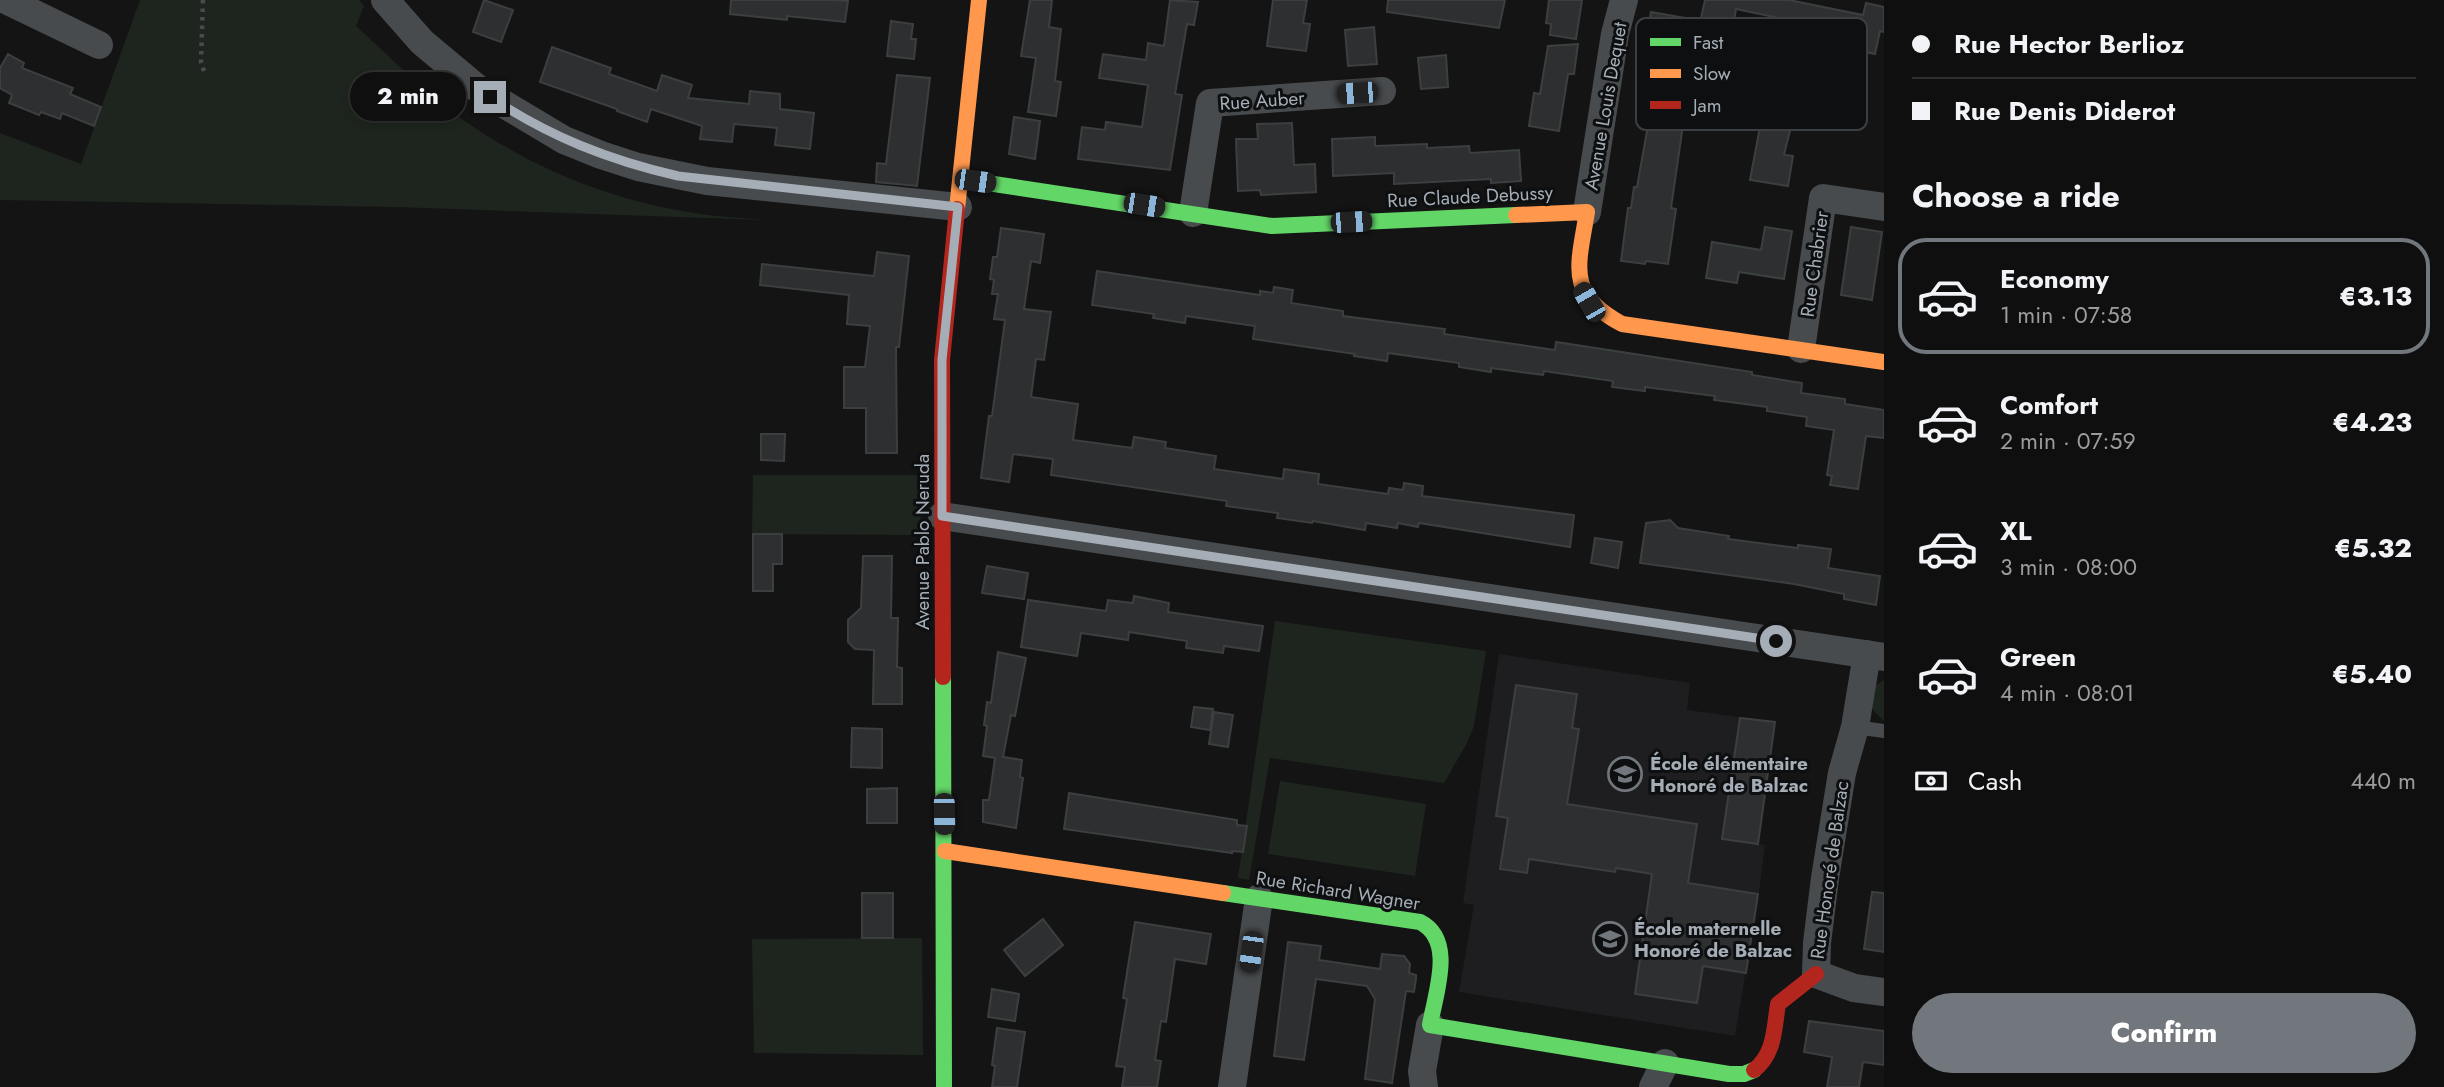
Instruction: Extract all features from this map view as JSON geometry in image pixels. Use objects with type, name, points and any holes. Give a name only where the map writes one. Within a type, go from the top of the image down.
[{"type":"street","points":[[6,0],[99,45]]},
{"type":"street","points":[[385,0],[422,42],[477,88],[564,140],[601,155],[638,167],[707,181],[958,207]]},
{"type":"street","name":"Avenue Pablo Neruda","points":[[944,1087],[942,360],[979,0]]},
{"type":"street","name":"Avenue Louis Dequet","points":[[1587,212],[1615,34],[1624,0]]},
{"type":"street","name":"Rue Auber","points":[[1193,213],[1210,103],[1382,91]]},
{"type":"street","name":"Rue Claude Debussy","points":[[961,179],[1272,226],[1587,212]]},
{"type":"street","name":"Rue Chabrier","points":[[1801,349],[1823,198],[1884,207]]},
{"type":"street","points":[[1587,212],[1579,285],[1589,302],[1604,316],[1622,324],[1884,362]]},
{"type":"street","points":[[942,516],[1875,656]]},
{"type":"street","name":"Rue Honoré de Balzac","points":[[1659,1075],[1751,1073],[1762,1066],[1769,1056],[1778,1004],[1816,974],[1817,943],[1827,865],[1842,773],[1875,656]]},
{"type":"street","name":"Rue Richard Wagner","points":[[945,851],[1420,922],[1431,928],[1439,939],[1441,952],[1430,1025]]},
{"type":"street","points":[[1232,1087],[1259,898]]},
{"type":"street","points":[[1816,974],[1854,988],[1884,992]]},
{"type":"street","points":[[1424,1087],[1422,1071],[1430,1025],[1659,1075]]},
{"type":"lane","points":[[1855,727],[1884,731]]},
{"type":"path","points":[[203,0],[201,62],[205,74]]},
{"type":"shaded area","points":[[140,0],[359,0],[364,6],[356,26],[443,105],[502,145],[533,162],[632,200],[701,214],[765,220],[397,207],[0,200],[0,133],[81,164]]},
{"type":"shaded area","points":[[753,475],[920,475],[921,535],[752,534]]},
{"type":"shaded area","points":[[1275,621],[1486,651],[1474,726],[1444,783],[1270,758],[1249,880],[1238,878]]},
{"type":"shaded area","points":[[1499,654],[1690,683],[1687,710],[1775,722],[1758,844],[1765,845],[1735,1036],[1459,992],[1474,905],[1463,903]]},
{"type":"shaded area","points":[[1884,680],[1884,721],[1872,709],[1875,686]]},
{"type":"shaded area","points":[[1280,781],[1426,804],[1415,876],[1268,854]]},
{"type":"shaded area","points":[[922,938],[923,1055],[754,1053],[752,939]]},
{"type":"building","points":[[484,0],[513,10],[501,42],[473,32]]},
{"type":"building","points":[[731,0],[848,1],[845,22],[730,14]]},
{"type":"building","points":[[1030,0],[1052,0],[1049,27],[1061,29],[1055,81],[1061,82],[1056,116],[1028,112],[1036,58],[1021,56]]},
{"type":"building","points":[[1170,0],[1198,2],[1194,25],[1187,24],[1175,94],[1182,95],[1170,170],[1078,159],[1082,127],[1105,130],[1106,122],[1142,127],[1148,85],[1099,78],[1103,54],[1146,60],[1148,43],[1164,46]]},
{"type":"building","points":[[1273,0],[1307,0],[1303,23],[1310,24],[1306,51],[1267,46]]},
{"type":"building","points":[[1388,0],[1505,0],[1499,28],[1387,12]]},
{"type":"building","points":[[1549,0],[1582,0],[1576,39],[1550,35],[1551,24],[1546,23]]},
{"type":"building","points":[[1705,0],[1789,0],[1863,15],[1866,3],[1884,7],[1884,32],[1880,31],[1875,54],[1867,52],[1867,18],[1779,18],[1736,9],[1734,18],[1701,18]]},
{"type":"building","points":[[1651,12],[1686,18],[1650,18]]},
{"type":"building","points":[[891,21],[913,24],[911,39],[916,39],[914,59],[887,56]]},
{"type":"building","points":[[1374,27],[1377,64],[1348,66],[1345,30]]},
{"type":"building","points":[[1578,44],[1574,74],[1568,74],[1559,131],[1529,126],[1534,93],[1540,94],[1548,46]]},
{"type":"building","points":[[552,47],[611,68],[609,74],[657,91],[662,75],[692,85],[688,98],[749,104],[750,91],[780,94],[780,109],[814,113],[810,149],[775,145],[777,128],[734,124],[732,142],[700,139],[702,126],[651,109],[647,122],[540,82]]},
{"type":"building","points":[[8,54],[24,63],[22,68],[73,88],[70,94],[101,107],[94,126],[62,113],[60,119],[41,112],[39,115],[9,103],[12,95],[0,88],[0,68]]},
{"type":"building","points":[[1446,55],[1448,87],[1421,89],[1418,58]]},
{"type":"building","points":[[897,75],[930,78],[917,186],[876,182],[877,163],[886,164]]},
{"type":"building","points":[[1014,117],[1040,121],[1035,159],[1009,154]]},
{"type":"building","points":[[1292,123],[1294,165],[1315,164],[1316,192],[1261,195],[1260,190],[1238,191],[1236,139],[1258,139],[1257,124]]},
{"type":"building","points":[[1682,130],[1671,208],[1676,209],[1668,264],[1621,261],[1628,208],[1631,208],[1634,187],[1637,187],[1647,131]]},
{"type":"building","points":[[1759,130],[1790,130],[1784,155],[1793,156],[1788,186],[1750,180]]},
{"type":"building","points":[[1375,137],[1375,146],[1469,146],[1470,153],[1519,150],[1521,181],[1491,183],[1491,179],[1394,184],[1394,173],[1333,176],[1332,139]]},
{"type":"building","points":[[1765,227],[1792,231],[1784,279],[1739,272],[1737,283],[1706,278],[1712,242],[1761,250]]},
{"type":"building","points":[[1851,227],[1882,232],[1872,300],[1841,295]]},
{"type":"building","points":[[1001,228],[1044,234],[1040,263],[1031,261],[1024,309],[1051,312],[1044,360],[1036,359],[1031,397],[1078,404],[1073,440],[1132,448],[1134,437],[1166,442],[1165,448],[1216,456],[1214,469],[1283,479],[1284,469],[1319,474],[1318,484],[1388,494],[1389,488],[1403,490],[1404,483],[1423,486],[1422,496],[1574,515],[1570,547],[1419,523],[1418,527],[1398,523],[1397,528],[1366,523],[1365,530],[1277,518],[1278,513],[1226,506],[1227,501],[1051,475],[1053,459],[1013,454],[1009,482],[981,478],[1005,320],[994,319],[998,294],[992,294],[994,280],[990,279],[993,257],[997,257]]},
{"type":"building","points":[[877,252],[909,256],[899,347],[896,347],[897,453],[866,453],[866,408],[844,408],[844,367],[865,367],[870,326],[847,324],[849,295],[760,285],[762,264],[874,276]]},
{"type":"building","points":[[1097,271],[1260,295],[1260,291],[1273,293],[1274,287],[1293,290],[1291,303],[1343,311],[1343,316],[1445,329],[1444,334],[1555,350],[1556,342],[1752,372],[1752,375],[1802,383],[1801,393],[1845,399],[1845,404],[1884,410],[1884,438],[1866,436],[1858,489],[1830,485],[1832,476],[1827,475],[1834,430],[1806,426],[1807,417],[1767,411],[1767,407],[1714,400],[1715,396],[1645,387],[1645,391],[1612,387],[1613,381],[1544,371],[1543,375],[1491,368],[1491,372],[1459,367],[1459,363],[1388,353],[1387,361],[1253,339],[1255,326],[1186,316],[1185,323],[1153,318],[1154,314],[1092,305]]},
{"type":"building","points":[[761,434],[785,434],[784,461],[761,460]]},
{"type":"building","points":[[1670,520],[1678,528],[1729,536],[1728,539],[1798,548],[1798,545],[1831,549],[1828,568],[1880,576],[1876,605],[1844,599],[1844,594],[1794,584],[1640,563],[1646,523]]},
{"type":"building","points":[[753,534],[782,534],[782,564],[773,564],[773,591],[753,591]]},
{"type":"building","points":[[1595,538],[1622,542],[1618,568],[1591,563]]},
{"type":"building","points":[[863,556],[892,556],[891,618],[898,618],[897,667],[902,668],[902,704],[873,704],[874,650],[855,649],[848,642],[848,620],[861,608]]},
{"type":"building","points":[[987,566],[1028,573],[1024,599],[982,593]]},
{"type":"building","points":[[1134,596],[1169,603],[1168,612],[1263,626],[1259,651],[1224,646],[1223,653],[1186,648],[1187,641],[1129,632],[1128,640],[1081,633],[1077,656],[1021,647],[1028,600],[1106,611],[1108,600],[1133,603]]},
{"type":"building","points":[[998,652],[1026,658],[1015,716],[1011,715],[1003,757],[1022,760],[1020,777],[1023,778],[1016,828],[983,822],[983,800],[989,800],[995,758],[983,756],[987,726],[984,725],[987,702],[991,703]]},
{"type":"building","points":[[1516,685],[1577,694],[1572,728],[1579,729],[1567,804],[1697,824],[1688,883],[1758,894],[1746,973],[1703,966],[1697,1003],[1635,994],[1652,874],[1616,868],[1615,872],[1529,859],[1527,873],[1500,869],[1508,818],[1496,816]]},
{"type":"building","points":[[1194,707],[1213,709],[1210,730],[1191,727]]},
{"type":"building","points":[[1214,712],[1233,715],[1228,747],[1209,744]]},
{"type":"building","points":[[1740,718],[1775,722],[1758,844],[1722,839]]},
{"type":"building","points":[[852,728],[882,729],[882,768],[851,767]]},
{"type":"building","points":[[897,788],[897,823],[867,823],[867,789]]},
{"type":"building","points":[[1069,793],[1237,820],[1237,825],[1247,826],[1243,852],[1232,853],[1064,829]]},
{"type":"building","points":[[1872,892],[1884,893],[1884,952],[1864,949]]},
{"type":"building","points":[[862,893],[893,893],[893,938],[862,938]]},
{"type":"building","points":[[1043,919],[1063,945],[1025,976],[1004,950]]},
{"type":"building","points":[[1135,922],[1211,934],[1206,964],[1175,959],[1166,1022],[1161,1021],[1155,1060],[1161,1061],[1157,1087],[1122,1087],[1125,1067],[1116,1066],[1127,999],[1123,998]]},
{"type":"building","points":[[1288,942],[1321,946],[1319,960],[1380,969],[1382,954],[1404,956],[1410,964],[1409,973],[1416,975],[1416,979],[1414,992],[1406,991],[1392,1083],[1365,1079],[1375,999],[1367,986],[1316,979],[1304,1060],[1274,1056]]},
{"type":"building","points":[[992,989],[1019,994],[1015,1021],[988,1017]]},
{"type":"building","points":[[1809,1021],[1884,1031],[1884,1065],[1863,1062],[1859,1087],[1827,1087],[1832,1057],[1804,1052]]},
{"type":"building","points":[[997,1028],[1025,1032],[1017,1087],[992,1087]]},
{"type":"traffic: fast","points":[[961,179],[1272,226],[1516,215]]},
{"type":"traffic: fast","points":[[943,677],[944,1087]]},
{"type":"traffic: fast","points":[[1223,893],[1420,922],[1431,930],[1440,954],[1439,984],[1430,1025],[1729,1074],[1744,1074],[1754,1070]]},
{"type":"traffic: slow","points":[[957,209],[979,0]]},
{"type":"traffic: slow","points":[[1516,215],[1587,212],[1579,264],[1584,290],[1604,313],[1622,324],[1884,362]]},
{"type":"traffic: slow","points":[[945,851],[1223,893]]},
{"type":"traffic: jam","points":[[943,677],[942,360],[957,209]]},
{"type":"traffic: jam","points":[[1754,1070],[1761,1064],[1770,1048],[1778,1004],[1816,974]]},
{"type":"place","name":"École élémentaire Honoré de Balzac","points":[[1625,774]]},
{"type":"place","name":"École maternelle Honoré de Balzac","points":[[1610,939]]},
{"type":"route","points":[[490,97],[564,140],[638,167],[707,181],[958,207],[942,360],[942,516],[1776,641]]}]
